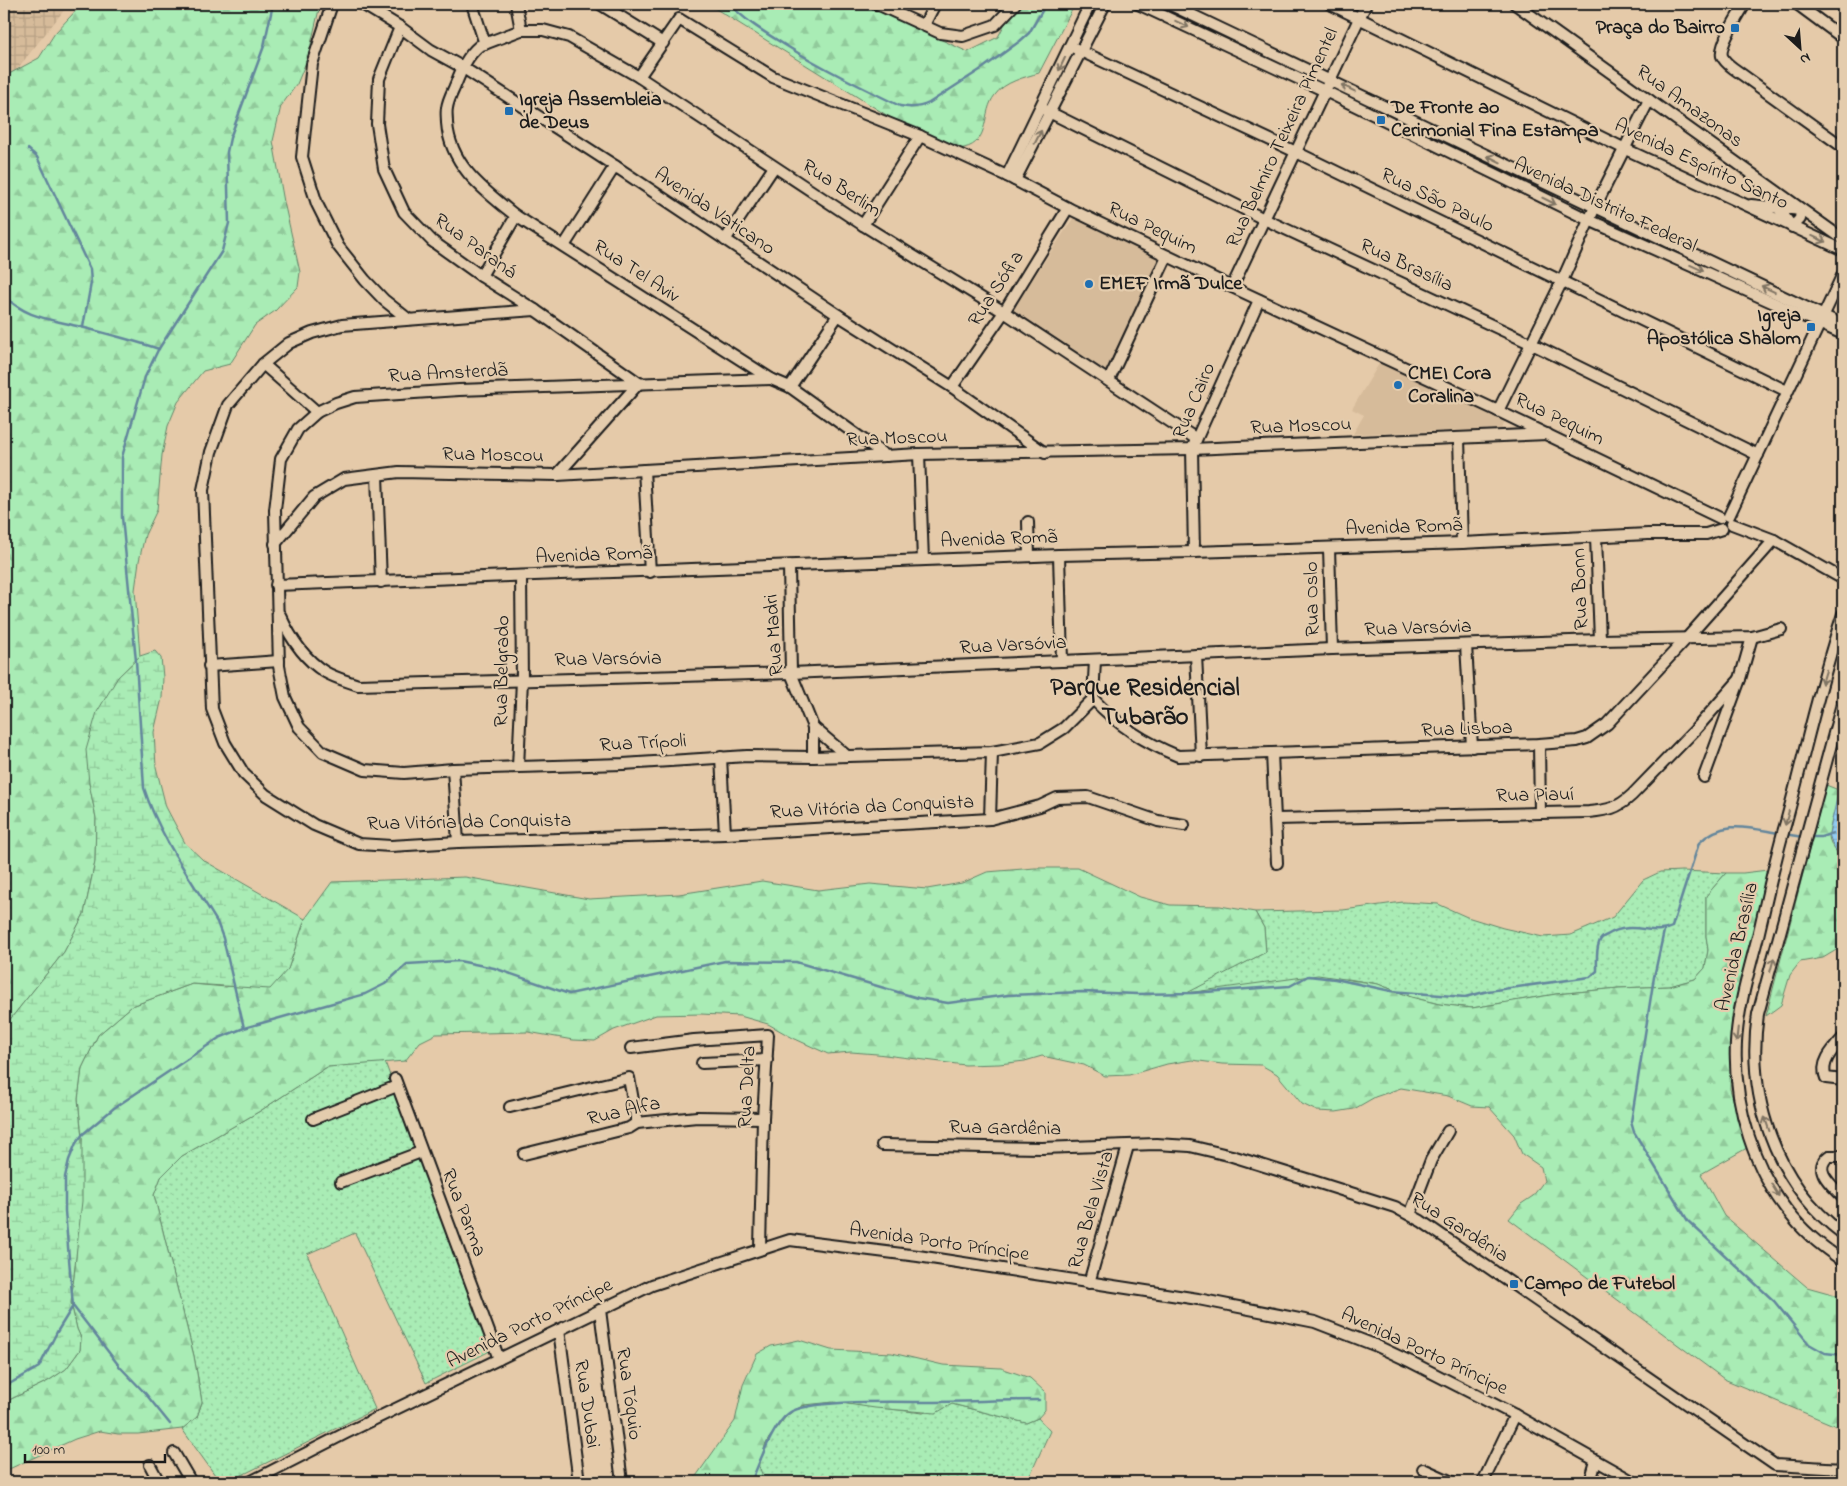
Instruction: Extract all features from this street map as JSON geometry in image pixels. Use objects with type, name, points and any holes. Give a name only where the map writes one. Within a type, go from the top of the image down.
[{"type":"street","points":[[332,4],[312,64],[302,157],[317,204],[338,246],[364,280],[408,320]]},
{"type":"street","name":"Avenida Vaticano","points":[[362,4],[615,166],[838,315],[952,387],[1045,452]]},
{"type":"street","points":[[472,4],[485,44]]},
{"type":"street","points":[[516,4],[521,30]]},
{"type":"street","points":[[600,4],[663,43],[639,77]]},
{"type":"street","points":[[877,4],[940,33],[963,36],[995,25],[1015,4]]},
{"type":"street","points":[[924,25],[934,4]]},
{"type":"street","points":[[1045,110],[1070,46],[1090,4]]},
{"type":"street","points":[[1011,178],[1045,110],[1082,50],[1105,4]]},
{"type":"street","name":"Avenida Distrito Federal","points":[[1138,4],[1325,91],[1589,220],[1822,319],[1843,325]]},
{"type":"street","name":"Avenida Distrito Federal","points":[[1169,4],[1330,79],[1595,207],[1822,319],[1843,334]]},
{"type":"street","name":"Avenida Espírito Santo","points":[[1330,4],[1623,148],[1843,250]]},
{"type":"street","name":"Rua Belmiro Teixeira Pimentel","points":[[1232,287],[1366,4]]},
{"type":"street","name":"Rua Amazonas","points":[[1515,4],[1843,239]]},
{"type":"street","points":[[1745,4],[1723,45],[1722,56],[1729,65],[1843,146]]},
{"type":"street","points":[[1796,4],[1843,38]]},
{"type":"street","name":"Rua Pequim","points":[[663,43],[679,19],[773,77],[920,136],[1011,178],[1167,256],[1547,434],[1726,522],[1774,540],[1843,579]]},
{"type":"street","name":"Rua Paraná","points":[[400,27],[379,80],[377,124],[384,169],[404,212],[432,241],[639,383]]},
{"type":"street","name":"Rua Berlim","points":[[462,67],[473,51],[485,44],[521,30],[543,30],[569,37],[639,77],[863,225],[1004,312],[1195,438]]},
{"type":"street","name":"Rua São Paulo","points":[[1070,46],[1296,152],[1787,390]]},
{"type":"street","name":"Rua Tel Aviv","points":[[462,67],[446,109],[448,133],[455,155],[480,188],[516,216],[771,379],[790,387],[886,456]]},
{"type":"street","points":[[1498,411],[1562,281],[1623,148],[1649,100]]},
{"type":"street","name":"Rua Brasília","points":[[1045,110],[1264,219],[1532,344],[1758,455]]},
{"type":"street","points":[[863,225],[920,136]]},
{"type":"street","points":[[564,246],[615,166]]},
{"type":"street","points":[[725,240],[774,166]]},
{"type":"street","points":[[1743,204],[1779,208],[1801,210],[1800,219],[1792,227],[1779,208],[1754,175]]},
{"type":"street","name":"Rua Sófia","points":[[952,387],[1004,312],[1068,208]]},
{"type":"street","points":[[481,276],[516,216]]},
{"type":"street","points":[[1109,380],[1167,256]]},
{"type":"street","points":[[1726,522],[1843,274]]},
{"type":"street","name":"Rua Cairo","points":[[1194,552],[1192,448],[1259,300]]},
{"type":"street","name":"Rua Vitória da Conquista","points":[[535,310],[342,325],[312,333],[289,343],[264,364],[228,405],[211,452],[203,490],[212,710],[225,743],[244,774],[266,794],[314,825],[359,844],[391,846],[458,842],[725,834],[990,819],[1030,809],[1057,798],[1088,797],[1158,822],[1184,824]]},
{"type":"street","points":[[790,387],[838,315]]},
{"type":"street","points":[[264,364],[317,412]]},
{"type":"street","name":"Rua Amsterdã","points":[[276,585],[274,510],[281,459],[298,429],[317,412],[336,403],[355,398],[459,390],[771,379]]},
{"type":"street","points":[[557,475],[639,383]]},
{"type":"street","name":"Rua Moscou","points":[[275,544],[314,497],[344,479],[399,472],[557,475],[919,454],[1192,448],[1547,434]]},
{"type":"street","points":[[1459,438],[1462,543]]},
{"type":"street","points":[[919,454],[923,560]]},
{"type":"street","points":[[644,470],[650,572]]},
{"type":"street","points":[[377,475],[381,582]]},
{"type":"street","points":[[1028,522],[1030,556]]},
{"type":"street","name":"Avenida Romã","points":[[276,585],[1030,556],[1330,548],[1706,534],[1726,522]]},
{"type":"street","name":"Rua Bonn","points":[[1596,537],[1600,640]]},
{"type":"street","name":"Rua Lisboa","points":[[1093,699],[1127,730],[1151,745],[1178,756],[1472,747],[1577,741],[1587,738],[1600,730],[1687,638],[1774,540]]},
{"type":"street","name":"Rua Oslo","points":[[1330,548],[1332,649]]},
{"type":"street","points":[[1059,555],[1062,661]]},
{"type":"street","name":"Rua Madri","points":[[789,566],[792,673],[813,727],[813,757]]},
{"type":"street","name":"Rua Belgrado","points":[[518,767],[522,680],[521,576]]},
{"type":"street","name":"Rua Trípoli","points":[[276,585],[279,661],[285,697],[299,728],[323,752],[364,770],[404,773],[453,769],[623,764],[747,756],[813,757],[992,752],[1040,742],[1064,728],[1093,699]]},
{"type":"street","name":"Rua Varsóvia","points":[[278,611],[293,640],[312,662],[325,672],[358,685],[792,673],[1332,649],[1752,637],[1781,629]]},
{"type":"street","name":"Avenida Brasília","points":[[1843,614],[1812,716],[1778,851],[1736,1042],[1736,1071],[1740,1103],[1755,1153],[1777,1195],[1794,1219],[1824,1247],[1843,1261]]},
{"type":"street","points":[[1704,777],[1740,679],[1752,637]]},
{"type":"street","points":[[1466,645],[1472,747]]},
{"type":"street","points":[[1196,655],[1201,756]]},
{"type":"street","points":[[1093,699],[1095,660]]},
{"type":"street","points":[[210,666],[279,661]]},
{"type":"street","name":"Rua Piauí","points":[[1276,819],[1589,812],[1618,806],[1632,795],[1695,730],[1740,679]]},
{"type":"street","name":"Avenida Brasília","points":[[1843,700],[1758,1014],[1755,1068],[1759,1100],[1779,1155],[1790,1177],[1808,1201],[1829,1223],[1843,1234]]},
{"type":"street","name":"Rua Madri","points":[[813,727],[847,756]]},
{"type":"street","points":[[1539,744],[1540,813]]},
{"type":"street","points":[[990,819],[992,752]]},
{"type":"street","points":[[1272,753],[1277,863]]},
{"type":"street","points":[[721,757],[725,834]]},
{"type":"street","points":[[453,769],[458,842]]},
{"type":"street","name":"Rua Delta","points":[[631,1048],[694,1040],[768,1035],[763,1118],[760,1248]]},
{"type":"street","points":[[1838,1080],[1826,1078],[1824,1071],[1831,1052],[1843,1038]]},
{"type":"street","points":[[702,1063],[767,1060]]},
{"type":"street","points":[[510,1107],[629,1078],[637,1123]]},
{"type":"street","name":"Rua Parma","points":[[313,1120],[396,1083],[499,1359]]},
{"type":"street","name":"Rua Alfa","points":[[524,1154],[628,1128],[637,1123],[697,1117],[763,1118]]},
{"type":"street","points":[[1410,1215],[1431,1160],[1448,1131]]},
{"type":"street","name":"Rua Gardênia","points":[[882,1145],[1042,1148],[1156,1144],[1190,1146],[1232,1156],[1395,1208],[1410,1215],[1775,1465],[1843,1469]]},
{"type":"street","name":"Rua Bela Vista","points":[[1089,1283],[1128,1146]]},
{"type":"street","points":[[341,1182],[421,1152]]},
{"type":"street","points":[[1838,1156],[1825,1159],[1822,1168],[1825,1178],[1843,1197]]},
{"type":"street","name":"Avenida Porto Príncipe","points":[[253,1482],[346,1433],[652,1285],[760,1248],[790,1240],[918,1256],[1198,1299],[1315,1322],[1377,1346],[1515,1415],[1634,1482]]},
{"type":"street","name":"Rua Tóquio","points":[[600,1310],[622,1482]]},
{"type":"street","name":"Rua Dubai","points":[[559,1330],[579,1482]]},
{"type":"street","points":[[1482,1482],[1515,1415]]},
{"type":"street","points":[[174,1453],[191,1482]]},
{"type":"street","points":[[1590,1482],[1596,1462]]},
{"type":"street","points":[[150,1466],[159,1482]]},
{"type":"street","points":[[1423,1468],[1452,1482]]},
{"type":"shaded area","points":[[4,4],[69,4],[10,78],[4,79]]},
{"type":"shaded area","name":"EMEF Irmã Dulce","points":[[1074,217],[1160,259],[1108,372],[1013,309]]},
{"type":"shaded area","name":"CMEI Cora Coralina","points":[[1380,362],[1505,421],[1502,429],[1353,434],[1364,415],[1352,409]]},
{"type":"green space","points":[[82,4],[320,5],[308,57],[297,84],[281,106],[273,141],[284,202],[300,272],[298,287],[275,311],[255,325],[230,364],[203,371],[178,402],[168,426],[162,455],[157,510],[145,535],[135,590],[140,656],[118,677],[89,783],[96,818],[95,862],[84,914],[64,952],[4,1027],[4,75],[39,58],[55,33]]},
{"type":"green space","points":[[708,4],[863,4],[968,52],[998,37],[1015,4],[1075,4],[1039,73],[1015,81],[999,90],[995,95],[978,140],[973,145],[964,148],[941,149]]},
{"type":"green space","points":[[155,651],[161,658],[163,677],[162,698],[154,732],[156,767],[166,807],[185,843],[203,860],[305,919],[288,969],[270,989],[192,984],[132,1006],[98,1035],[82,1068],[78,1099],[82,1138],[82,1201],[71,1303],[81,1338],[80,1350],[66,1369],[48,1381],[11,1399],[4,1405],[4,1027],[64,952],[84,914],[95,862],[96,818],[89,783],[86,750],[97,712],[118,677],[140,656]]},
{"type":"green space","points":[[1826,785],[1841,791],[1829,835],[1834,849],[1840,856],[1843,856],[1843,946],[1823,958],[1800,962],[1790,975],[1781,1005],[1766,1016]]},
{"type":"green space","points":[[1035,868],[1078,868],[1140,897],[1170,905],[1220,906],[1255,912],[1264,928],[1266,952],[1187,993],[1318,975],[1378,984],[1411,997],[1439,1004],[1472,1008],[1556,994],[1619,988],[1670,986],[1695,979],[1705,968],[1708,950],[1706,896],[1726,873],[1768,870],[1732,1015],[1730,1089],[1747,1148],[1701,1174],[1724,1216],[1807,1287],[1843,1297],[1843,1429],[1724,1379],[1509,1219],[1521,1204],[1533,1196],[1544,1181],[1541,1167],[1522,1154],[1514,1135],[1489,1107],[1472,1106],[1448,1096],[1401,1088],[1375,1097],[1354,1109],[1336,1112],[1317,1111],[1302,1104],[1277,1074],[1261,1065],[1222,1064],[1192,1060],[1167,1064],[1129,1075],[1105,1076],[1084,1065],[1042,1056],[1025,1061],[965,1065],[877,1054],[851,1052],[828,1054],[768,1024],[740,1016],[701,1014],[656,1015],[614,1030],[595,1041],[573,1040],[528,1032],[436,1034],[420,1042],[405,1061],[327,1067],[260,1111],[182,1156],[161,1177],[154,1195],[194,1356],[202,1402],[197,1417],[182,1429],[138,1434],[118,1434],[100,1431],[75,1439],[9,1469],[4,1475],[4,1405],[11,1399],[48,1381],[66,1369],[80,1350],[81,1338],[71,1303],[76,1257],[82,1139],[78,1099],[82,1068],[98,1035],[132,1006],[192,984],[226,987],[288,969],[305,919],[332,882],[465,877],[589,899],[679,894],[762,881],[818,890],[870,884],[927,889],[962,883],[987,872]]},
{"type":"green space","points":[[1660,872],[1726,873],[1706,896],[1708,950],[1705,968],[1695,979],[1670,986],[1619,988],[1556,994],[1472,1008],[1439,1004],[1411,997],[1378,984],[1348,979],[1185,993],[1266,952],[1264,928],[1255,912],[1343,910],[1403,902],[1438,904],[1467,917],[1503,928],[1543,937],[1571,935],[1613,917],[1643,880]]},
{"type":"green space","points":[[385,1062],[490,1351],[426,1383],[355,1233],[307,1254],[375,1409],[228,1482],[220,1482],[182,1429],[197,1417],[202,1402],[194,1356],[154,1195],[161,1177],[182,1156],[260,1111],[327,1067]]},
{"type":"green space","points":[[799,1340],[831,1350],[892,1353],[943,1365],[1001,1368],[1030,1378],[1045,1392],[1045,1410],[1038,1418],[1026,1423],[952,1404],[936,1413],[875,1408],[834,1402],[804,1405],[789,1413],[769,1438],[759,1466],[762,1474],[760,1482],[692,1482],[735,1421],[743,1385],[757,1354],[771,1346]]},
{"type":"green space","points":[[834,1402],[923,1413],[952,1404],[1026,1423],[1038,1418],[1050,1431],[1027,1482],[760,1482],[762,1454],[770,1437],[781,1422],[795,1410],[806,1405]]},
{"type":"water","points":[[1843,787],[1843,856],[1840,856],[1833,846],[1829,834],[1837,798]]},
{"type":"waterway","points":[[244,1028],[223,938],[217,922],[167,840],[150,806],[144,788],[136,661],[122,517],[122,457],[145,377],[158,350],[222,251],[229,223],[227,152],[230,138],[264,46],[273,4]]},
{"type":"waterway","points":[[730,4],[756,26],[813,62],[900,106],[911,107],[929,103],[1020,41],[1029,33],[1046,4]]},
{"type":"waterway","points":[[28,149],[37,157],[90,269],[91,283],[83,327]]},
{"type":"waterway","points":[[4,296],[13,304],[39,317],[159,349]]},
{"type":"waterway","points":[[4,1387],[39,1367],[73,1306],[65,1211],[65,1177],[76,1143],[83,1134],[114,1108],[219,1038],[244,1028],[365,994],[385,984],[407,964],[459,961],[494,968],[569,994],[725,961],[796,962],[918,998],[948,1003],[1008,995],[1082,992],[1192,993],[1290,986],[1308,976],[1335,979],[1391,991],[1465,997],[1488,991],[1590,977],[1597,971],[1598,946],[1600,940],[1605,936],[1625,928],[1665,930],[1672,927],[1699,843],[1708,835],[1727,828],[1737,827],[1779,833]]},
{"type":"waterway","points":[[1809,837],[1821,837],[1833,833]]},
{"type":"waterway","points":[[1784,834],[1803,837]]},
{"type":"waterway","points":[[1664,931],[1654,977],[1631,1122],[1634,1132],[1688,1221],[1774,1301],[1809,1344],[1825,1353],[1843,1355]]},
{"type":"waterway","points":[[73,1306],[120,1367],[145,1393],[170,1424]]},
{"type":"waterway","points":[[751,1482],[777,1426],[789,1413],[799,1409],[814,1405],[854,1402],[1039,1400]]},
{"type":"place","name":"Praça do Bairro","points":[[1735,28]]},
{"type":"place","name":"Igreja Assembleia de Deus","points":[[509,111]]},
{"type":"place","name":"De Fronte ao Cerimonial Fina Estampa","points":[[1381,120]]},
{"type":"place","name":"EMEF Irmã Dulce","points":[[1089,284]]},
{"type":"place","name":"Igreja Apostólica Shalom","points":[[1811,327]]},
{"type":"place","name":"CMEI Cora Coralina","points":[[1398,385]]},
{"type":"place","name":"Campo de Futebol","points":[[1514,1284]]},
{"type":"district","name":"Parque Residencial Tubarão","points":[[1145,704]]}]
